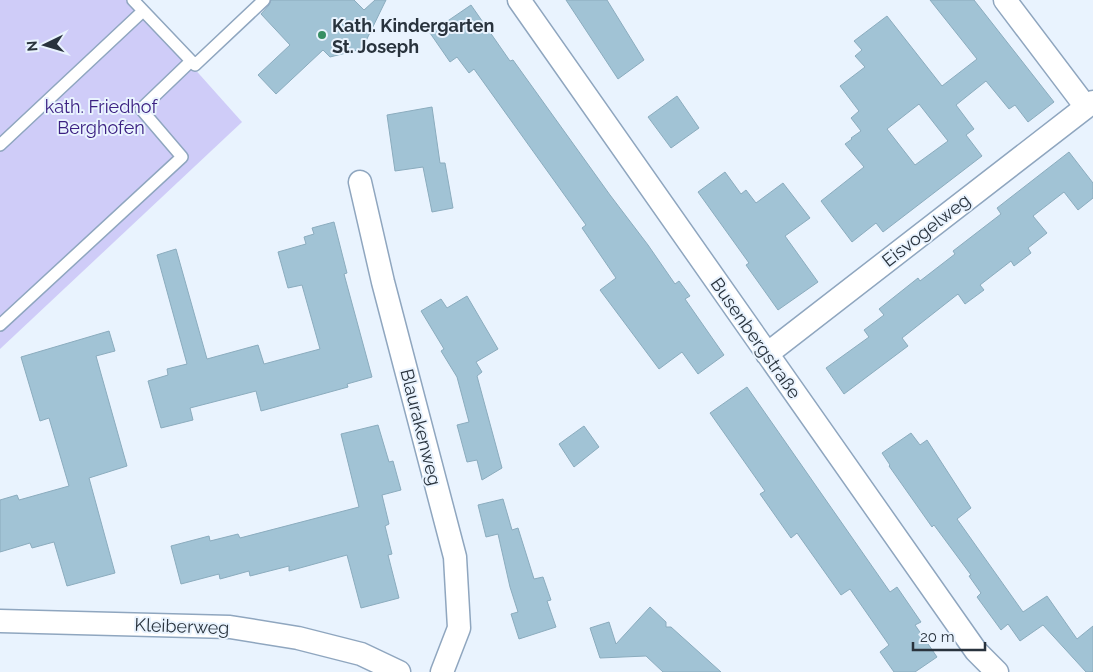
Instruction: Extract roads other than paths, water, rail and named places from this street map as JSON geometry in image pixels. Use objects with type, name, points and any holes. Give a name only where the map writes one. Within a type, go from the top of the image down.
[{"type":"street","name":"Busenbergstraße","points":[[519,0],[976,651],[997,672]]},
{"type":"street","points":[[1005,0],[1089,104]]},
{"type":"street","name":"Eisvogelweg","points":[[767,354],[1089,104]]},
{"type":"street","name":"Blaurakenweg","points":[[360,182],[383,282],[455,557],[459,628],[442,672]]},
{"type":"street","name":"Kleiberweg","points":[[0,621],[230,627],[298,638],[361,654],[399,672]]},
{"type":"lane","points":[[133,0],[196,65],[264,0]]},
{"type":"lane","points":[[0,145],[143,11]]},
{"type":"lane","points":[[0,325],[182,157],[141,109],[192,61]]},
{"type":"place","name":"Kath. Kindergarten St. Joseph","points":[[322,35]]},
{"type":"park label","name":"kath. Friedhof Berghofen","points":[[101,116]]}]
